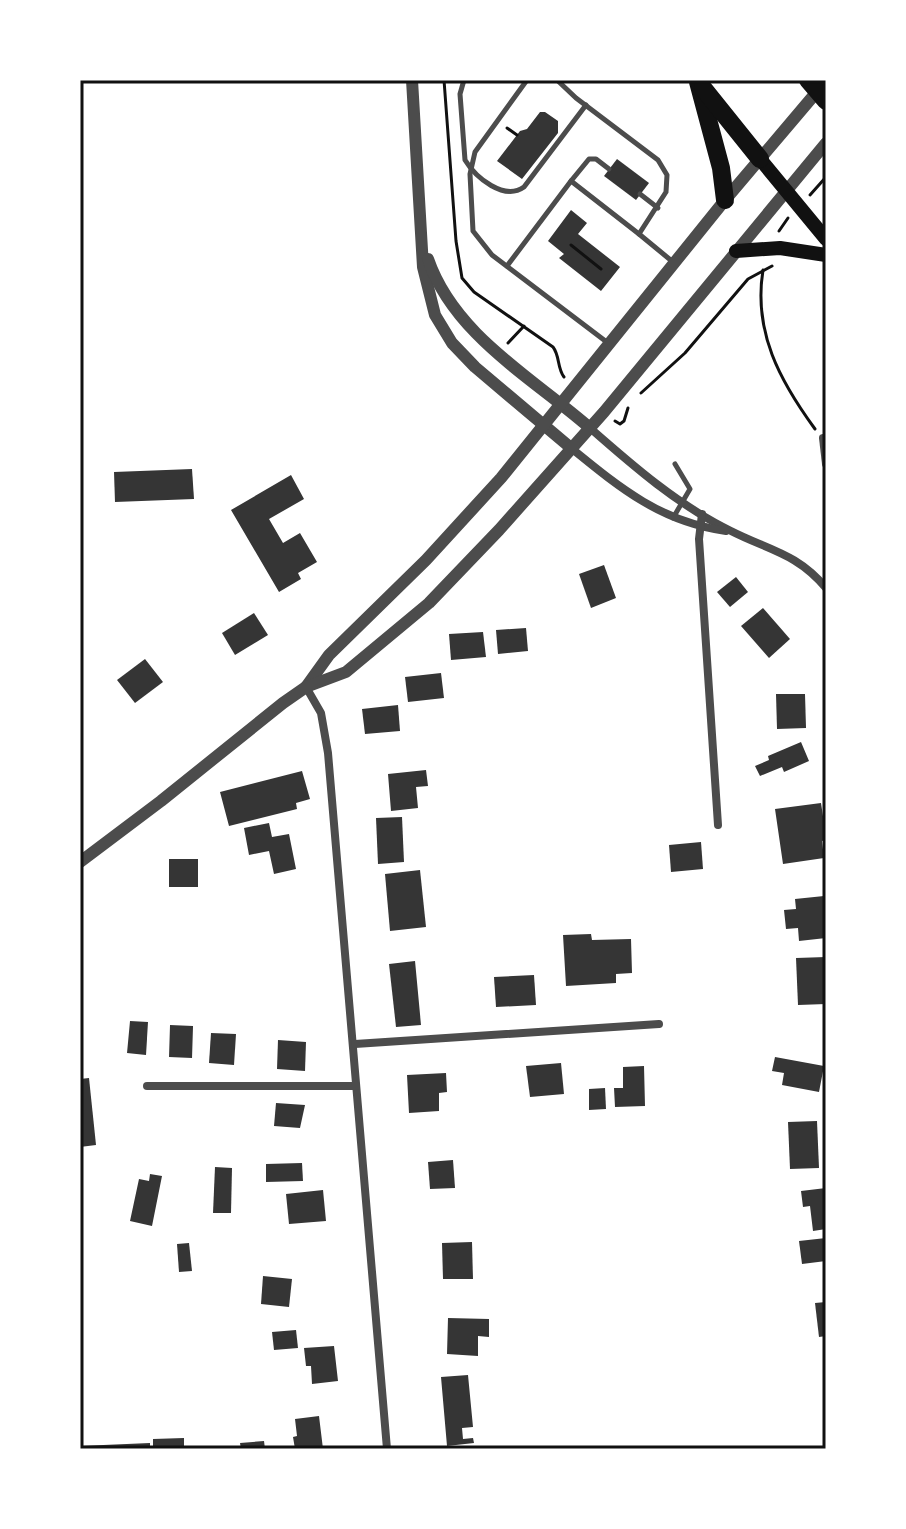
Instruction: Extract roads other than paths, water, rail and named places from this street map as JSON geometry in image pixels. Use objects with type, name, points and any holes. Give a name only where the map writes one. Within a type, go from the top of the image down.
[{"type":"highway","points":[[808,80],[826,101]]},
{"type":"highway","points":[[697,81],[760,159]]},
{"type":"highway","points":[[697,81],[721,168],[725,200]]},
{"type":"main road","points":[[760,159],[826,239]]},
{"type":"main road","points":[[736,251],[780,248],[826,255]]},
{"type":"street","points":[[412,80],[426,287],[440,325],[475,367],[571,448],[637,498],[672,518],[699,527],[730,531]]},
{"type":"street","points":[[80,862],[306,687],[329,655],[426,560],[486,494],[826,81]]},
{"type":"street","points":[[306,687],[346,672],[406,624],[476,555],[590,428],[826,143]]},
{"type":"street","points":[[421,227],[433,273],[452,305],[489,345],[684,502],[730,531],[788,555],[809,569],[826,586]]},
{"type":"street","points":[[823,438],[826,464]]},
{"type":"street","points":[[702,514],[699,527],[718,825]]},
{"type":"street","points":[[306,687],[321,713],[328,753],[387,1449]]},
{"type":"street","points":[[355,1044],[659,1024]]},
{"type":"street","points":[[147,1086],[356,1086]]},
{"type":"lane","points":[[464,80],[460,94],[464,156],[471,168],[501,191],[510,193],[520,190],[586,105]]},
{"type":"lane","points":[[527,80],[477,145],[471,168],[473,231],[481,244],[507,266],[608,343]]},
{"type":"lane","points":[[557,80],[664,167],[668,184],[658,208],[639,234]]},
{"type":"lane","points":[[507,266],[589,159],[596,159],[609,169]]},
{"type":"lane","points":[[571,181],[674,263]]},
{"type":"lane","points":[[640,194],[658,208]]},
{"type":"lane","points":[[672,518],[690,489],[675,464]]}]
